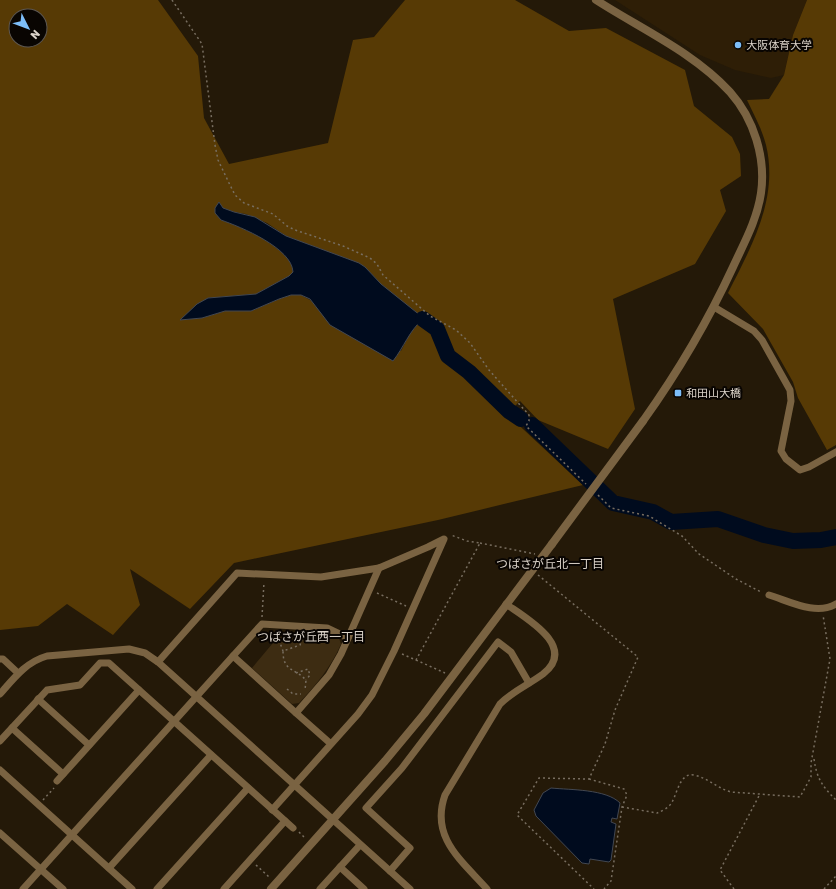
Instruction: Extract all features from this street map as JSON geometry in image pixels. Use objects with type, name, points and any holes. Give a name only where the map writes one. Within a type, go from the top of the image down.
[{"type":"street","points":[[274,886],[390,755],[552,544],[643,421],[669,384],[714,307],[756,217],[761,193],[762,172],[760,151],[754,131],[744,111],[730,93],[707,70],[596,0]]},
{"type":"street","points":[[714,307],[754,331],[762,340],[790,390],[792,401],[781,451],[786,459],[800,470],[809,467],[836,452]]},
{"type":"street","points":[[158,662],[237,573],[321,578],[379,568],[444,539]]},
{"type":"street","points":[[272,810],[358,714],[372,695],[394,652],[444,539]]},
{"type":"street","points":[[296,713],[329,675],[348,638],[379,568]]},
{"type":"street","points":[[768,595],[816,609],[823,609],[836,604]]},
{"type":"street","points":[[487,889],[447,842],[442,832],[441,807],[446,795],[500,704],[510,694],[529,683],[548,668],[553,657],[554,647],[551,639],[506,604]]},
{"type":"street","points":[[23,889],[262,624],[327,628],[348,638]]},
{"type":"street","points":[[390,871],[410,848],[366,808],[402,768],[498,642],[511,652],[529,683]]},
{"type":"street","points":[[0,694],[18,673],[35,660],[66,654],[129,649],[145,653],[158,662],[410,889]]},
{"type":"street","points":[[233,656],[331,744]]},
{"type":"street","points":[[0,659],[3,659],[18,673]]},
{"type":"street","points":[[0,742],[47,690],[80,686],[100,663],[109,663],[293,828]]},
{"type":"street","points":[[57,781],[139,690]]},
{"type":"street","points":[[38,700],[89,745]]},
{"type":"street","points":[[12,728],[63,774]]},
{"type":"street","points":[[109,868],[211,755]]},
{"type":"street","points":[[0,770],[132,889]]},
{"type":"street","points":[[157,889],[248,788]]},
{"type":"street","points":[[224,889],[285,821]]},
{"type":"street","points":[[0,833],[63,889]]},
{"type":"street","points":[[320,889],[360,845]]},
{"type":"street","points":[[340,867],[364,889]]},
{"type":"path","points":[[172,0],[202,44],[218,160],[235,195],[244,203],[273,214],[287,226],[295,230],[344,246],[370,258],[383,275],[430,316],[456,330],[470,343],[489,370],[529,415],[529,421],[526,426],[591,488]]},
{"type":"path","points":[[596,493],[611,508],[649,516],[682,536],[699,554],[736,579],[751,588],[768,595]]},
{"type":"path","points":[[444,539],[448,534],[467,541],[480,542],[542,557]]},
{"type":"path","points":[[416,660],[480,542]]},
{"type":"path","points":[[532,570],[638,657],[615,710],[605,744],[590,779]]},
{"type":"path","points":[[262,624],[264,574]]},
{"type":"path","points":[[370,589],[413,609]]},
{"type":"path","points":[[622,807],[657,813],[672,803],[681,782],[687,776],[692,774],[705,778],[722,790],[800,797],[811,777],[813,757],[830,659],[823,609]]},
{"type":"path","points":[[283,651],[300,644],[303,640],[306,627]]},
{"type":"path","points":[[279,640],[283,651],[283,659],[287,666],[306,680]]},
{"type":"path","points":[[394,652],[452,676]]},
{"type":"path","points":[[287,689],[293,694],[300,694],[306,689],[306,680],[310,675],[308,669],[296,673]]},
{"type":"path","points":[[813,757],[816,772],[822,786],[836,800]]},
{"type":"path","points":[[594,889],[517,815],[539,778],[590,779],[624,789],[627,795],[622,807],[611,881],[604,889]]},
{"type":"path","points":[[38,805],[57,784],[57,781]]},
{"type":"path","points":[[734,889],[720,870],[760,794]]},
{"type":"path","points":[[293,828],[312,844]]},
{"type":"path","points":[[250,860],[274,886]]},
{"type":"path","points":[[824,889],[836,876]]},
{"type":"shaded area","points":[[0,0],[158,0],[198,56],[204,118],[229,164],[328,143],[353,40],[374,37],[405,0],[515,0],[569,31],[606,28],[685,70],[694,106],[732,137],[740,154],[741,176],[720,190],[726,211],[695,264],[613,299],[635,409],[608,449],[538,420],[520,401],[507,414],[583,485],[438,520],[234,563],[190,609],[130,569],[140,605],[113,635],[67,604],[38,626],[0,630]],"holes":[[[219,203],[223,208],[246,214],[267,223],[286,236],[365,267],[381,284],[423,319],[413,327],[401,351],[301,295],[291,295],[251,311],[225,311],[202,318],[180,320],[208,298],[256,294],[289,276],[293,272],[290,263],[275,247],[252,233],[221,220]]]},
{"type":"shaded area","name":"大阪体育大学","points":[[615,0],[807,0],[793,35],[784,75],[771,78],[735,70],[700,55]]},
{"type":"shaded area","points":[[807,0],[836,0],[836,445],[827,450],[798,398],[793,382],[763,329],[728,293],[754,240],[766,203],[769,184],[769,165],[766,145],[747,100],[769,99],[784,75],[793,35]]},
{"type":"shaded area","points":[[301,631],[324,632],[339,638],[341,644],[328,668],[317,682],[299,703],[292,704],[252,668],[278,637],[300,638]]},
{"type":"water","points":[[219,202],[223,208],[255,217],[286,236],[359,263],[365,267],[381,284],[421,316],[423,319],[410,334],[393,361],[330,325],[310,299],[301,295],[291,295],[251,311],[225,311],[202,318],[180,320],[197,304],[208,298],[256,294],[289,276],[293,272],[290,263],[275,247],[252,233],[221,220],[215,213],[215,208]]},
{"type":"water","points":[[551,788],[597,793],[614,798],[620,803],[617,819],[612,818],[611,822],[616,824],[611,860],[609,862],[590,859],[589,864],[582,863],[536,816],[534,810],[543,793]]},
{"type":"waterway","points":[[423,319],[437,329],[448,356],[469,372],[509,411],[521,419]]},
{"type":"waterway","points":[[532,425],[613,503],[653,512],[671,522],[718,519],[764,535],[793,541],[821,540],[836,537]]},
{"type":"place","name":"大阪体育大学","points":[[738,45]]},
{"type":"place","name":"和田山大橋","points":[[678,393]]},
{"type":"district","name":"つばさが丘北一丁目","points":[[550,564]]},
{"type":"district","name":"つばさが丘西一丁目","points":[[311,637]]}]
